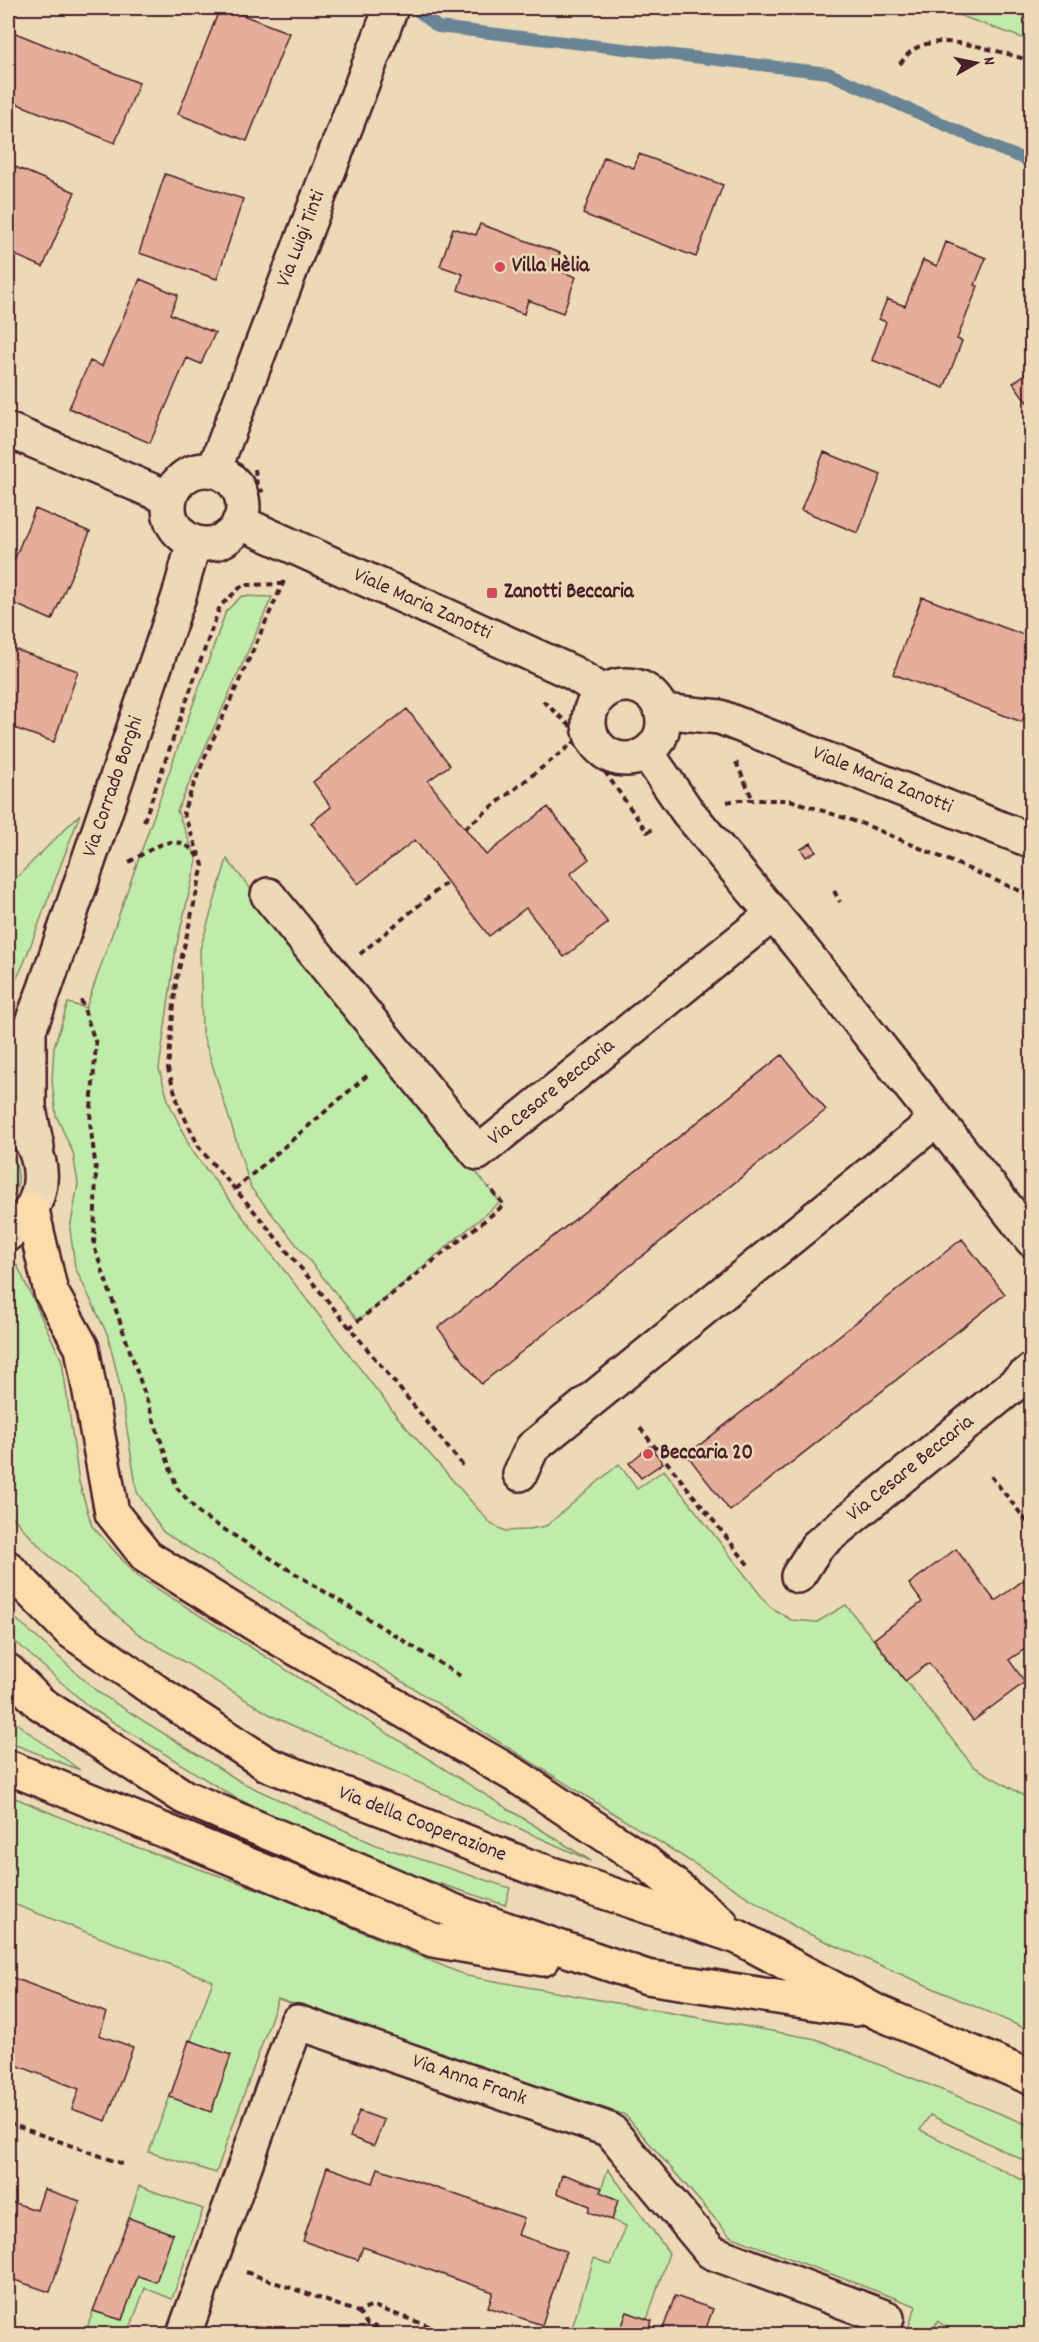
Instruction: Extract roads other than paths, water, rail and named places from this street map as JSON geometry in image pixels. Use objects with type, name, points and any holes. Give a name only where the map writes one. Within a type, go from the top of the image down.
[{"type":"highway","points":[[32,1210],[51,1292],[82,1348],[112,1513],[147,1557],[268,1632],[518,1777],[643,1860],[738,1937]]},
{"type":"highway","name":"Via della Cooperazione","points":[[8,1568],[69,1630],[157,1692],[267,1764],[528,1866],[738,1937],[877,2012],[1032,2078]]},
{"type":"highway","name":"Via della Cooperazione","points":[[8,1671],[40,1703],[184,1797],[456,1912],[646,1977],[877,2012]]},
{"type":"highway","points":[[8,1767],[433,1940],[646,1977]]},
{"type":"street","name":"Via Luigi Tinti","points":[[214,470],[391,8]]},
{"type":"street","points":[[8,430],[170,498]]},
{"type":"street","points":[[214,470],[237,485],[242,497],[239,522],[235,529],[220,541],[194,542],[179,532],[172,521],[169,511],[170,498],[177,483],[192,472],[214,470]]},
{"type":"street","name":"Viale Maria Zanotti","points":[[239,522],[573,672],[603,692]]},
{"type":"street","name":"Via Corrado Borghi","points":[[8,1058],[29,1030],[45,988],[179,596],[194,542]]},
{"type":"street","points":[[634,684],[646,690],[658,702],[662,711],[663,727],[658,740],[647,753],[637,758],[614,757],[598,746],[590,732],[589,713],[603,692],[613,687],[634,684]]},
{"type":"street","name":"Viale Maria Zanotti","points":[[662,711],[720,717],[1032,841]]},
{"type":"street","points":[[647,753],[687,811],[773,914],[1032,1240]]},
{"type":"street","name":"Via Cesare Beccaria","points":[[268,895],[478,1153],[773,914]]},
{"type":"street","name":"Via Corrado Borghi","points":[[29,1030],[29,1109],[42,1176],[39,1193],[32,1210]]},
{"type":"street","points":[[8,1119],[29,1138],[39,1158]]},
{"type":"street","points":[[519,1474],[532,1448],[936,1120]]},
{"type":"street","points":[[8,1234],[21,1225],[32,1210]]},
{"type":"street","name":"Via Cesare Beccaria","points":[[798,1576],[818,1546],[1032,1370]]},
{"type":"street","name":"Via Anna Frank","points":[[184,2334],[297,2022],[610,2130],[711,2252],[887,2318],[881,2334]]},
{"type":"waterway","points":[[414,8],[438,27],[828,73],[1032,162]]},
{"type":"place","name":"Villa Hèlia","points":[[500,267]]},
{"type":"place","name":"Zanotti Beccaria","points":[[492,593]]},
{"type":"place","name":"Beccaria 20","points":[[648,1454]]}]
